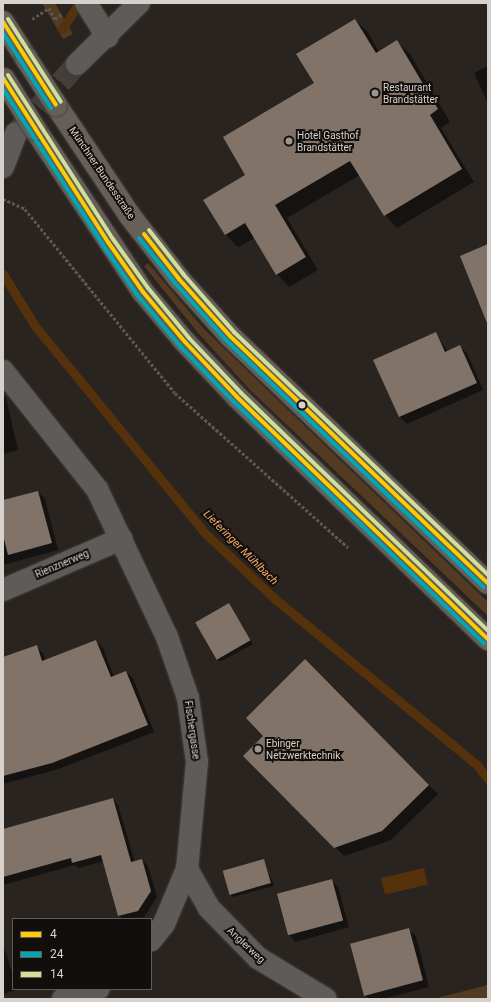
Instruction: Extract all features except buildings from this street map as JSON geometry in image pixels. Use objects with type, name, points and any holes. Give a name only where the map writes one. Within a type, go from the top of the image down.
[{"type":"main road","name":"Münchner Bundesstraße","points":[[3,22],[130,216],[178,279],[230,336],[488,583]]},
{"type":"main road","points":[[3,78],[25,131],[121,261],[185,342],[237,397],[488,638]]},
{"type":"street","points":[[77,64],[107,37],[139,3]]},
{"type":"street","points":[[90,9],[107,37]]},
{"type":"street","points":[[3,167],[25,131]]},
{"type":"street","name":"Fischergasse","points":[[3,371],[97,489],[167,637],[188,698],[197,762],[187,869],[164,924],[152,939]]},
{"type":"street","name":"Rienznerweg","points":[[3,590],[121,539]]},
{"type":"street","name":"Anglerweg","points":[[187,869],[208,908],[258,958],[326,999]]},
{"type":"street","points":[[63,999],[95,990]]},
{"type":"path","points":[[32,19],[49,8],[55,19]]},
{"type":"path","points":[[3,198],[25,209],[175,392],[348,547]]},
{"type":"shaded area","points":[[42,3],[55,3],[73,34],[63,39]]},
{"type":"shaded area","points":[[148,263],[204,329],[488,602],[488,616],[251,391],[199,334],[144,266]]},
{"type":"shaded area","points":[[424,868],[428,885],[385,894],[381,878]]},
{"type":"shaded area","points":[[488,985],[488,999],[433,999]]},
{"type":"waterway","name":"Lieferinger Mühlbach","points":[[62,29],[79,3]]},
{"type":"waterway","name":"Lieferinger Mühlbach","points":[[3,274],[35,326],[204,532],[275,599],[476,764],[488,779]]},
{"type":"tunnel","points":[[17,132],[77,64]]},
{"type":"transit line","name":"14","points":[[8,19],[61,102]]},
{"type":"transit line","name":"4","points":[[3,22],[56,105]]},
{"type":"transit line","name":"24","points":[[3,33],[51,108]]},
{"type":"transit line","name":"14","points":[[8,75],[113,239],[148,288],[189,338],[241,393],[488,631]]},
{"type":"transit line","name":"4","points":[[3,78],[108,242],[143,292],[185,342],[237,397],[488,639]]},
{"type":"transit line","name":"24","points":[[3,89],[103,245],[138,296],[180,346],[233,401],[484,643]]},
{"type":"transit line","name":"14","points":[[149,230],[184,275],[234,332],[488,575]]},
{"type":"transit line","name":"4","points":[[144,234],[179,279],[230,336],[488,583]]},
{"type":"transit line","name":"24","points":[[139,238],[175,283],[226,340],[484,587]]},
{"type":"place","name":"Restaurant Brandstätter","points":[[375,93]]},
{"type":"place","name":"Hotel Gasthof Brandstätter","points":[[289,141]]},
{"type":"place","name":"Ebinger Netzwerktechnik","points":[[258,749]]}]
